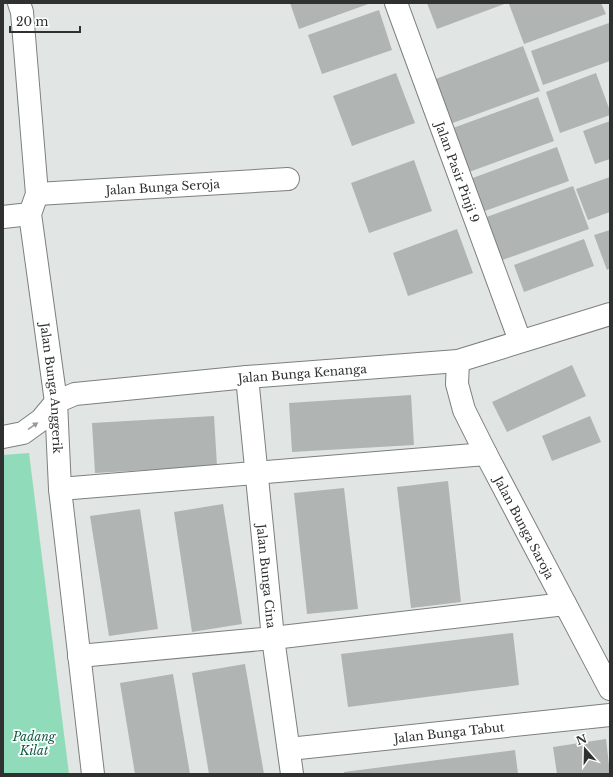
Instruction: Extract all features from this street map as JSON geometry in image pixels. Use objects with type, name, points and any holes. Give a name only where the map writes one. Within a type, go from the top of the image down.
[{"type":"street","name":"Jalan Bunga Anggerik","points":[[19,3],[22,12],[37,194],[30,214],[56,402],[60,489],[93,774]]},
{"type":"street","name":"Jalan Pasir Pinji 9","points":[[396,3],[520,341]]},
{"type":"street","name":"Jalan Bunga Seroja","points":[[37,194],[288,178]]},
{"type":"street","points":[[3,217],[30,214]]},
{"type":"street","name":"Jalan Bunga Kenanga","points":[[3,437],[23,433],[41,420],[56,402],[75,394],[247,377],[458,361],[610,314]]},
{"type":"street","name":"Jalan Bunga Saroja","points":[[458,361],[457,384],[464,410],[564,604],[610,689]]},
{"type":"street","name":"Jalan Bunga Cina","points":[[247,377],[273,638],[292,774]]},
{"type":"street","points":[[60,489],[486,454]]},
{"type":"street","points":[[79,656],[273,638],[564,604]]},
{"type":"street","name":"Jalan Bunga Tabut","points":[[289,749],[610,715]]},
{"type":"green space","name":"Padang Kilat","points":[[29,453],[69,774],[3,774],[3,455]]},
{"type":"building","points":[[290,3],[371,3],[299,29]]},
{"type":"building","points":[[427,3],[507,3],[437,29]]},
{"type":"building","points":[[601,3],[606,14],[524,44],[509,4]]},
{"type":"building","points":[[379,10],[392,50],[322,74],[308,35]]},
{"type":"building","points":[[609,23],[610,61],[543,85],[531,51]]},
{"type":"building","points":[[523,46],[540,91],[450,124],[433,80]]},
{"type":"building","points":[[396,73],[415,123],[352,146],[333,96]]},
{"type":"building","points":[[596,73],[610,111],[610,115],[560,133],[546,92]]},
{"type":"building","points":[[538,97],[554,141],[469,172],[453,128]]},
{"type":"building","points":[[610,121],[610,159],[595,164],[583,131]]},
{"type":"building","points":[[557,147],[569,181],[482,212],[470,179]]},
{"type":"building","points":[[414,160],[432,211],[369,233],[351,183]]},
{"type":"building","points":[[610,177],[610,212],[588,220],[576,189]]},
{"type":"building","points":[[573,186],[589,229],[497,262],[481,219]]},
{"type":"building","points":[[457,229],[473,273],[408,296],[393,253]]},
{"type":"building","points":[[610,230],[610,268],[607,270],[594,235]]},
{"type":"building","points":[[584,239],[594,266],[524,292],[514,265]]},
{"type":"building","points":[[572,365],[586,396],[507,432],[492,402]]},
{"type":"building","points":[[411,395],[414,445],[292,452],[289,403]]},
{"type":"building","points":[[214,416],[217,466],[95,473],[92,423]]},
{"type":"building","points":[[590,416],[601,442],[552,461],[542,436]]},
{"type":"building","points":[[448,481],[461,602],[411,608],[397,487]]},
{"type":"building","points":[[344,488],[358,609],[307,614],[294,493]]},
{"type":"building","points":[[223,504],[242,624],[192,632],[174,512]]},
{"type":"building","points":[[140,509],[158,629],[109,636],[90,516]]},
{"type":"building","points":[[513,633],[519,685],[348,707],[341,654]]},
{"type":"building","points":[[245,664],[264,774],[209,774],[192,673]]},
{"type":"building","points":[[173,674],[190,774],[135,774],[120,683]]},
{"type":"building","points":[[606,739],[610,774],[557,774],[553,747]]},
{"type":"building","points":[[515,750],[518,774],[344,774],[344,772]]}]
